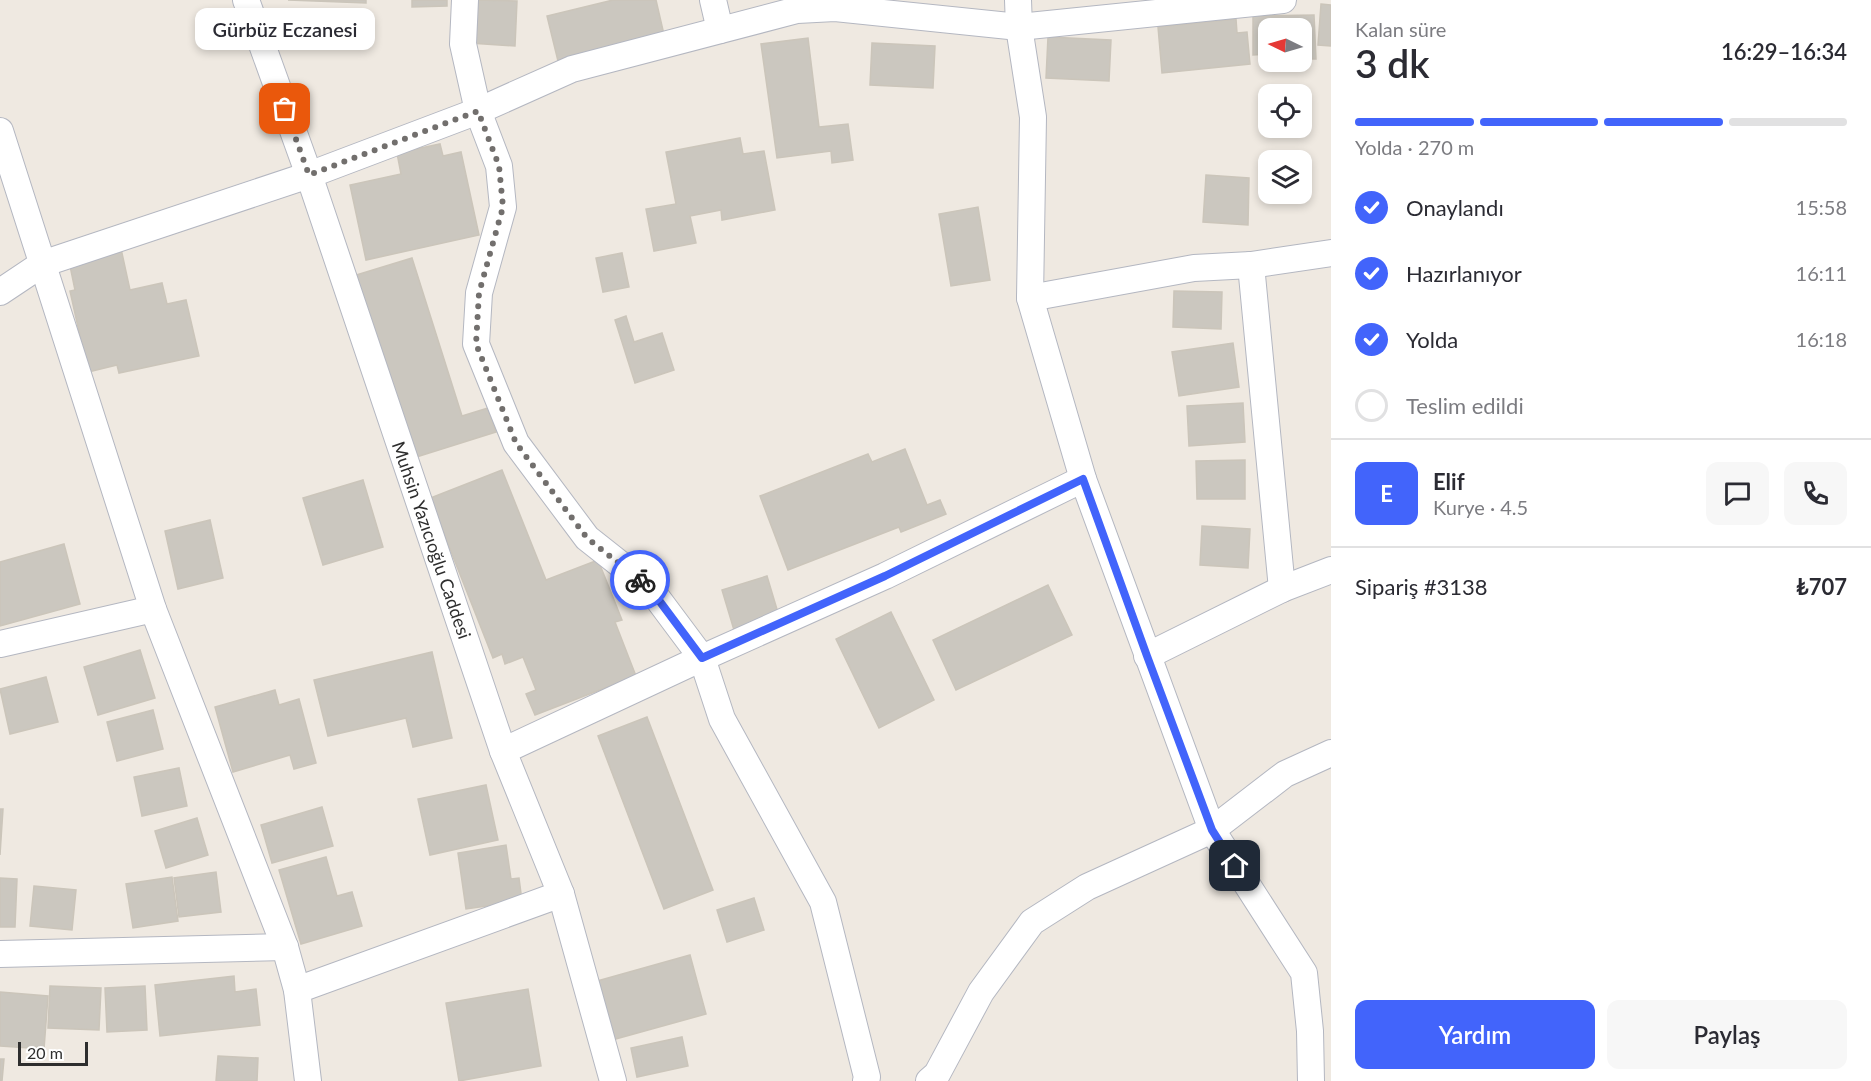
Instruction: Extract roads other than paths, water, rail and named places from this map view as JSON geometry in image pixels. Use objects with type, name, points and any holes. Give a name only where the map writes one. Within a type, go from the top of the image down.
[{"type":"street","name":"Muhsin Yazıcıoğlu Caddesi","points":[[246,0],[309,175],[503,751],[561,894],[613,1081]]},
{"type":"street","points":[[465,0],[463,44],[478,111],[499,166],[503,207],[479,293],[476,344],[516,443],[587,538],[649,587],[702,658],[722,719],[823,902],[867,1077],[866,1081]]},
{"type":"street","points":[[713,0],[720,30]]},
{"type":"street","points":[[1018,0],[1019,27],[1033,117],[1030,298],[1083,479],[1212,830],[1304,973],[1320,1028],[1311,1081]]},
{"type":"street","points":[[0,292],[42,264],[309,175],[478,111],[572,69],[797,10],[833,4],[1019,27],[1283,0]]},
{"type":"street","points":[[0,130],[153,609],[285,947],[297,990],[308,1081]]},
{"type":"street","points":[[1030,298],[1194,268],[1251,265],[1331,253]]},
{"type":"street","points":[[1251,265],[1282,589]]},
{"type":"street","points":[[503,751],[885,576],[1083,479]]},
{"type":"street","points":[[1147,656],[1282,589],[1331,570]]},
{"type":"street","points":[[0,644],[153,609]]},
{"type":"street","points":[[929,1081],[937,1074],[981,992],[1032,922],[1087,887],[1212,830],[1285,774],[1331,753]]},
{"type":"street","points":[[297,990],[561,894]]},
{"type":"street","points":[[0,954],[285,947]]},
{"type":"place","name":"Gürbüz Eczanesi","points":[[285,109]]}]
